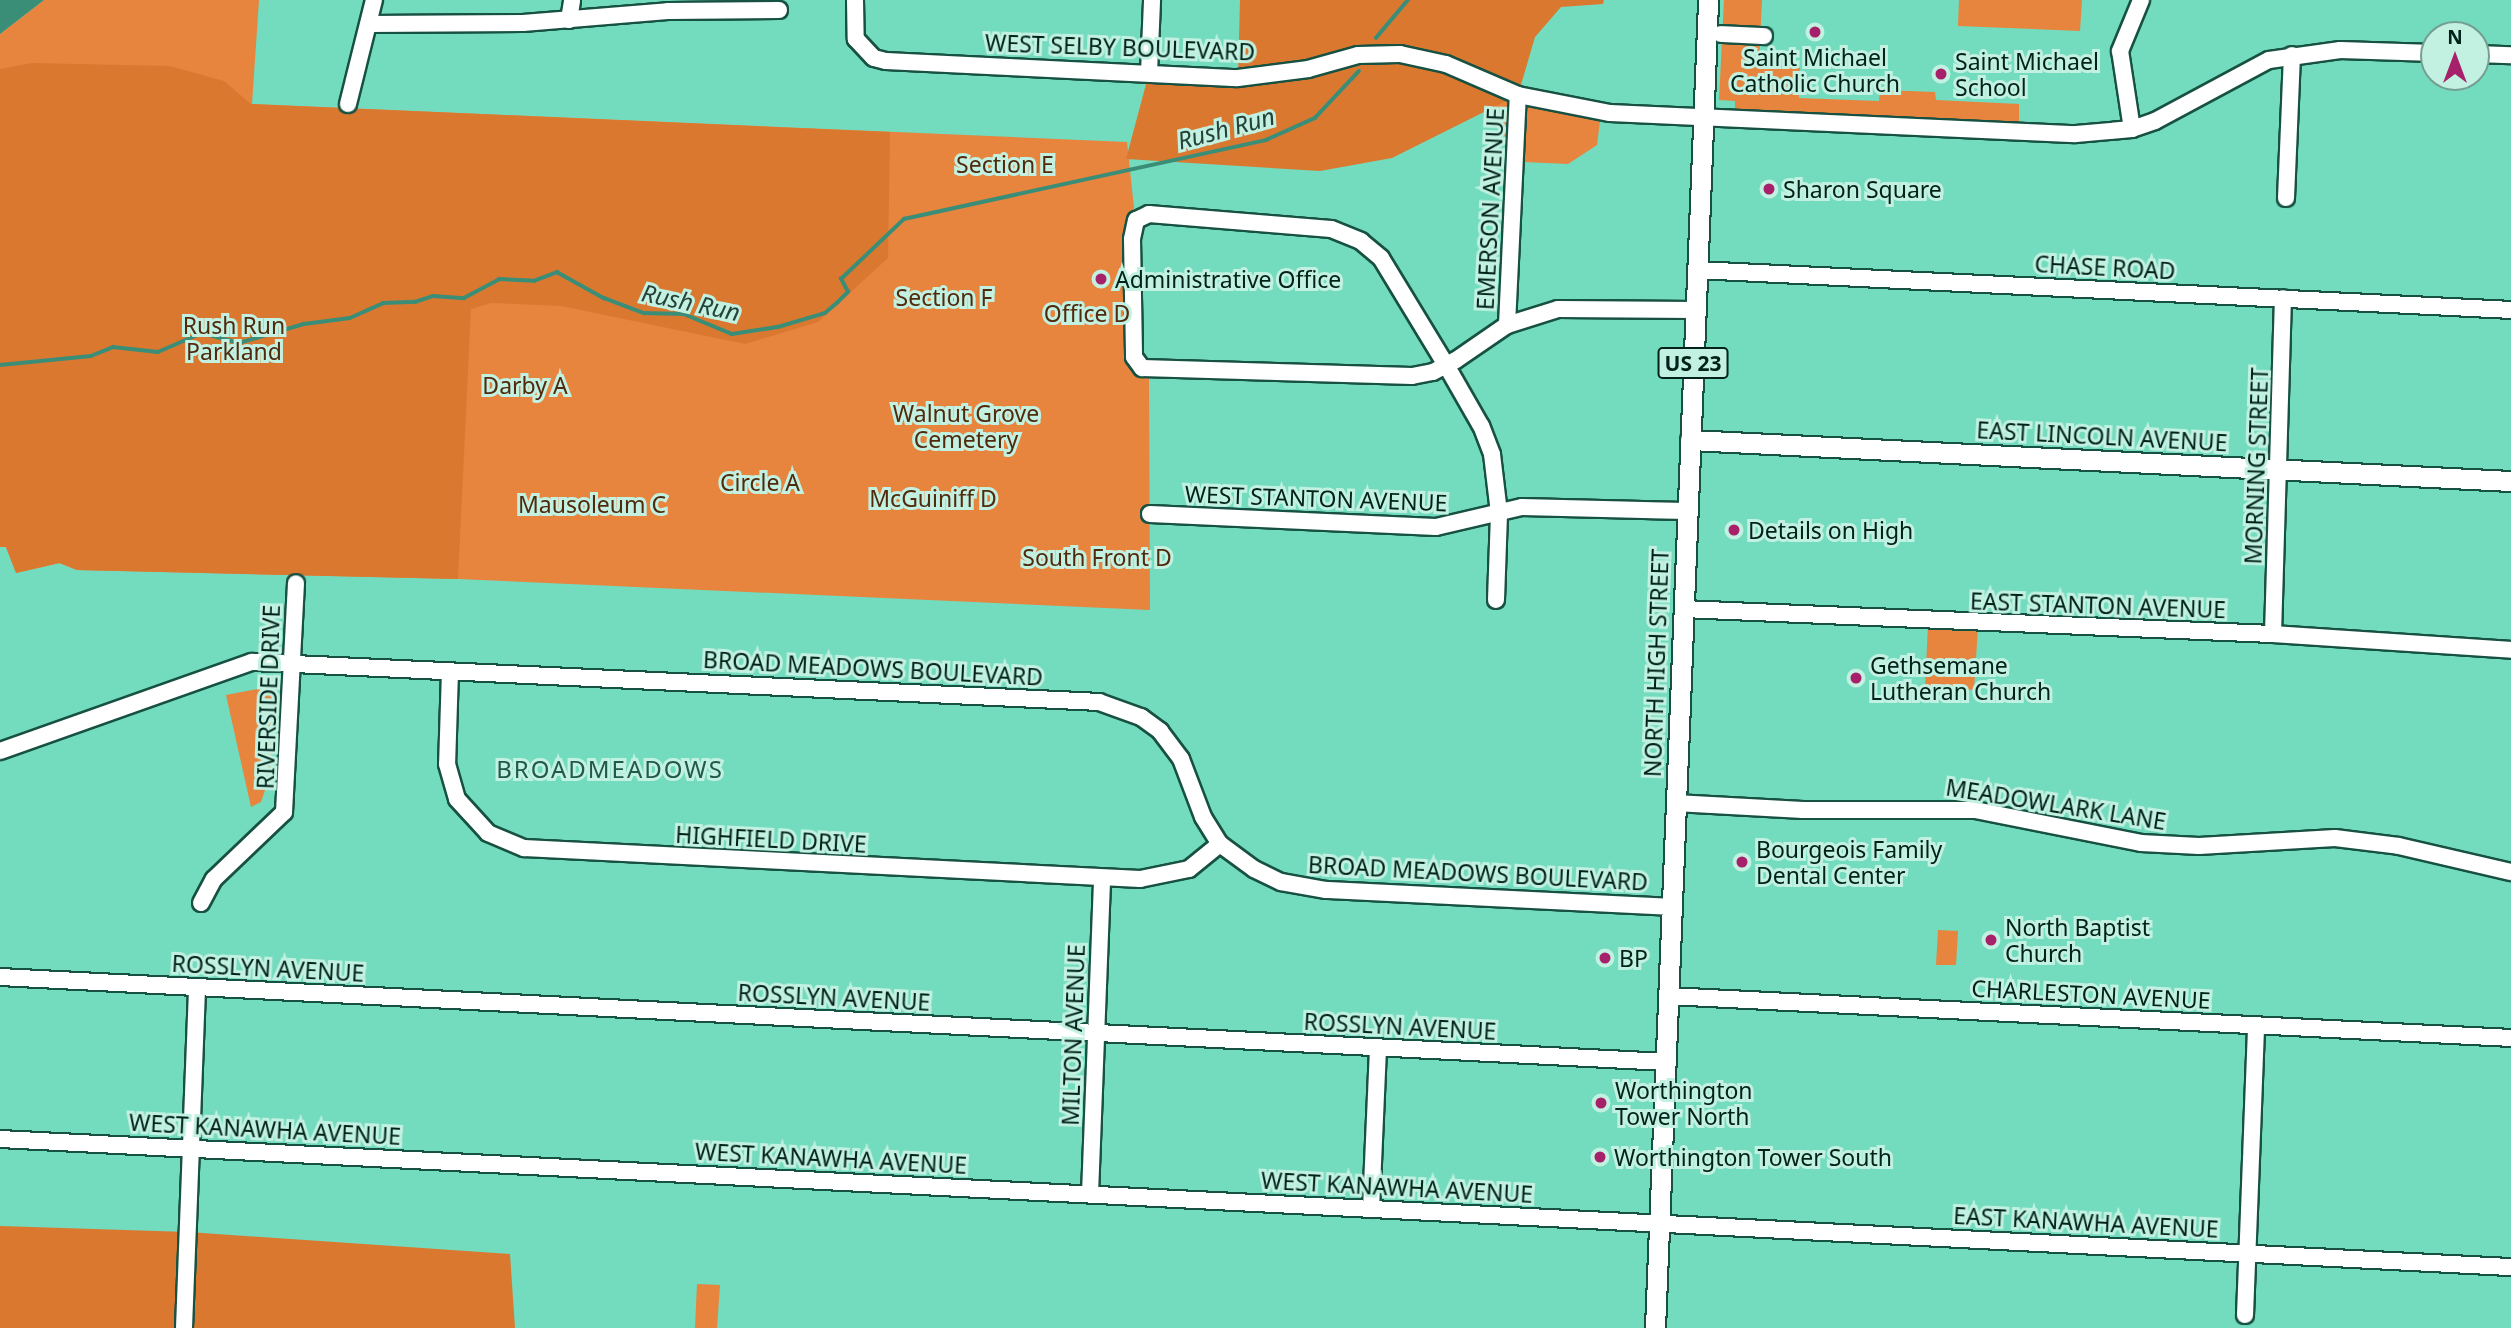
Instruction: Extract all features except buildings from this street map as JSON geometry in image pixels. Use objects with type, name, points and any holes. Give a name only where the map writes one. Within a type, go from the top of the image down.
[{"type":"main road","name":"NORTH HIGH STREET","points":[[1656,1328],[1708,0]]},
{"type":"main road","name":"EAST LINCOLN AVENUE","points":[[1690,440],[2511,481]]},
{"type":"street","points":[[348,104],[374,0]]},
{"type":"street","points":[[569,20],[572,0]]},
{"type":"street","name":"WEST SELBY BOULEVARD","points":[[855,0],[856,39],[863,50],[886,61],[1238,78],[1308,69],[1358,55],[1380,53],[1446,64],[1518,95],[1609,113],[2076,134],[2132,129],[2155,121],[2247,68],[2292,55],[2340,50],[2420,53]]},
{"type":"street","points":[[1149,73],[1152,0]]},
{"type":"street","points":[[2132,129],[2120,51],[2141,0]]},
{"type":"street","points":[[369,24],[569,20],[692,9],[779,10]]},
{"type":"street","points":[[1721,34],[1764,36]]},
{"type":"street","points":[[2490,54],[2511,55]]},
{"type":"street","points":[[2286,198],[2292,55]]},
{"type":"street","name":"EMERSON AVENUE","points":[[1507,325],[1518,95]]},
{"type":"street","points":[[1496,600],[1499,513],[1492,454],[1446,365],[1381,258],[1346,233],[1316,227],[1141,215],[1132,239],[1132,271],[1134,358],[1142,368],[1391,378],[1412,376],[1446,365],[1507,325],[1577,307],[1695,310]]},
{"type":"street","name":"CHASE ROAD","points":[[1697,270],[2511,310]]},
{"type":"street","name":"MORNING STREET","points":[[2273,634],[2283,298]]},
{"type":"street","name":"WEST STANTON AVENUE","points":[[1150,514],[1436,527],[1499,513],[1559,505],[1687,511]]},
{"type":"street","name":"RIVERSIDE DRIVE","points":[[201,903],[214,879],[284,811],[296,583]]},
{"type":"street","name":"EAST STANTON AVENUE","points":[[1683,609],[2273,634],[2511,649]]},
{"type":"street","name":"BROAD MEADOWS BOULEVARD","points":[[0,751],[223,669],[252,662],[1099,702],[1141,717],[1170,742],[1220,844],[1269,876],[1313,889],[1671,907]]},
{"type":"street","name":"HIGHFIELD DRIVE","points":[[450,671],[447,764],[457,799],[488,833],[524,848],[1102,878],[1175,874],[1220,844]]},
{"type":"street","name":"MEADOWLARK LANE","points":[[1675,803],[1803,810],[1975,810],[2141,843],[2176,845],[2335,838],[2399,846],[2511,872]]},
{"type":"street","name":"MILTON AVENUE","points":[[1090,1195],[1102,878]]},
{"type":"street","name":"ROSSLYN AVENUE","points":[[0,977],[1666,1062]]},
{"type":"street","points":[[184,1328],[197,987]]},
{"type":"street","name":"CHARLESTON AVENUE","points":[[1668,996],[2511,1038]]},
{"type":"street","points":[[2245,1315],[2256,1025]]},
{"type":"street","points":[[1371,1209],[1378,1047]]},
{"type":"street","name":"WEST KANAWHA AVENUE","points":[[0,1139],[1659,1223]]},
{"type":"street","name":"EAST KANAWHA AVENUE","points":[[1659,1223],[2511,1267]]},
{"type":"green space","points":[[44,0],[259,0],[252,104],[1127,142],[1134,208],[1128,219],[1129,363],[1136,374],[1149,377],[1150,610],[458,579],[77,570],[60,563],[16,573],[6,547],[0,547],[0,34]]},
{"type":"green space","points":[[1240,0],[1604,0],[1603,4],[1561,7],[1535,37],[1518,95],[1392,158],[1320,171],[1126,159],[1149,73],[1238,78]]},
{"type":"green space","points":[[1724,0],[1762,0],[1759,63],[1800,65],[1799,98],[1879,101],[1880,90],[1935,92],[1936,100],[2019,104],[2019,125],[1735,113],[1735,101],[1719,100]]},
{"type":"green space","points":[[1959,0],[2082,0],[2080,31],[1958,26]]},
{"type":"green space","name":"Rush Run Parkland","points":[[32,63],[170,66],[224,81],[251,104],[890,132],[888,258],[818,322],[745,344],[561,306],[491,303],[471,309],[458,579],[77,570],[59,563],[16,573],[6,547],[0,547],[0,69]]},
{"type":"green space","points":[[1489,93],[1600,121],[1597,145],[1568,164],[1524,162],[1486,111]]},
{"type":"green space","points":[[1928,625],[1978,627],[1974,690],[1925,687]],"holes":[[[1936,659],[1956,659],[1956,675],[1935,674]]]},
{"type":"green space","points":[[273,686],[270,776],[261,802],[251,807],[226,695]]},
{"type":"green space","points":[[1938,930],[1958,931],[1956,965],[1936,965]]},
{"type":"green space","points":[[0,1226],[188,1232],[510,1254],[515,1328],[0,1328]]},
{"type":"green space","points":[[697,1284],[720,1285],[717,1328],[695,1328]]},
{"type":"water","points":[[0,0],[44,0],[0,34]]},
{"type":"waterway","name":"Rush Run","points":[[1376,38],[1408,0]]},
{"type":"waterway","name":"Rush Run","points":[[0,365],[91,356],[113,347],[158,352],[202,333],[239,343],[304,324],[350,318],[383,303],[415,302],[433,296],[464,298],[499,279],[534,281],[557,272],[604,298],[644,313],[684,314],[732,334],[778,327],[825,313],[837,303],[848,292],[841,279],[904,219],[1266,140],[1315,118],[1359,71]]},
{"type":"place","name":"Saint Michael Catholic Church","points":[[1815,32]]},
{"type":"place","name":"Saint Michael School","points":[[1941,74]]},
{"type":"place","name":"Sharon Square","points":[[1769,189]]},
{"type":"place","name":"Administrative Office","points":[[1101,279]]},
{"type":"place","name":"Details on High","points":[[1734,530]]},
{"type":"place","name":"Gethsemane Lutheran Church","points":[[1856,678]]},
{"type":"place","name":"Bourgeois Family Dental Center","points":[[1742,862]]},
{"type":"place","name":"North Baptist Church","points":[[1991,940]]},
{"type":"place","name":"BP","points":[[1605,958]]},
{"type":"place","name":"Worthington Tower North","points":[[1601,1103]]},
{"type":"place","name":"Worthington Tower South","points":[[1600,1157]]},
{"type":"district","name":"BROADMEADOWS","points":[[610,769]]},
{"type":"park label","name":"Section E","points":[[1005,164]]},
{"type":"park label","name":"Section F","points":[[944,297]]},
{"type":"park label","name":"Office D","points":[[1087,313]]},
{"type":"park label","name":"Darby A","points":[[525,385]]},
{"type":"park label","name":"Walnut Grove Cemetery","points":[[966,426]]},
{"type":"park label","name":"Circle A","points":[[760,482]]},
{"type":"park label","name":"McGuiniff D","points":[[933,498]]},
{"type":"park label","name":"Mausoleum C","points":[[592,504]]},
{"type":"park label","name":"South Front D","points":[[1097,557]]}]
